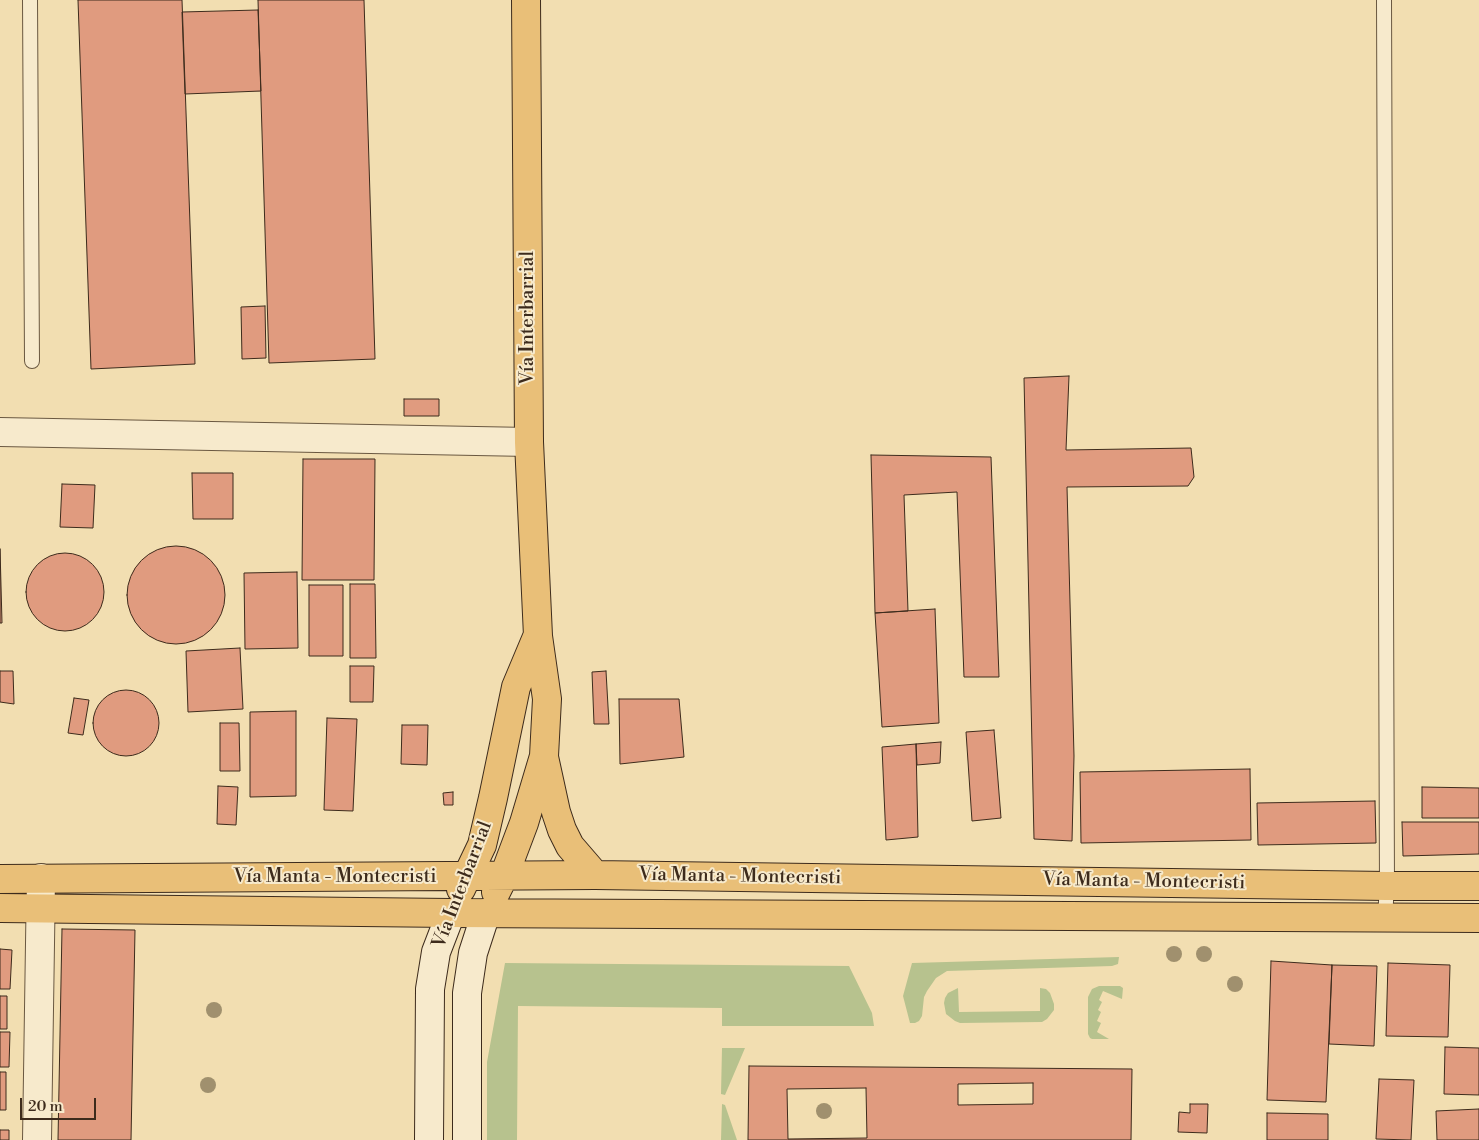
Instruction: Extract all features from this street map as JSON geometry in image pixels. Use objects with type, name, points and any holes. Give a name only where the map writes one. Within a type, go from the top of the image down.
[{"type":"main road","name":"Vía Interbarrial","points":[[486,913],[504,876],[524,823],[544,756],[547,699],[538,636],[529,442],[526,0]]},
{"type":"main road","name":"Vía Interbarrial","points":[[451,913],[482,845],[494,798],[516,687],[538,636]]},
{"type":"main road","points":[[544,756],[556,812],[562,830],[570,846],[595,875]]},
{"type":"main road","name":"Vía Manta - Montecristi","points":[[0,878],[595,875],[1479,886]]},
{"type":"main road","name":"Vía Manta - Montecristi","points":[[0,908],[451,913],[1479,918]]},
{"type":"street","points":[[0,432],[529,442]]},
{"type":"street","points":[[37,1140],[41,878]]},
{"type":"street","name":"Vía Interbarrial","points":[[429,1140],[430,989],[436,952],[451,913]]},
{"type":"street","name":"Vía Interbarrial","points":[[467,1140],[467,993],[473,953],[486,913]]},
{"type":"lane","points":[[30,0],[32,361]]},
{"type":"lane","points":[[1384,0],[1387,886],[1385,917]]},
{"type":"green space","points":[[1119,957],[1118,964],[1112,966],[947,971],[936,978],[927,991],[924,997],[922,1016],[915,1023],[910,1023],[903,996],[912,963]]},
{"type":"green space","points":[[505,963],[849,966],[872,1013],[874,1026],[722,1026],[722,1008],[518,1006],[517,1140],[487,1140],[487,1062]]},
{"type":"green space","points":[[1099,986],[1120,986],[1123,988],[1122,999],[1103,991],[1099,1000],[1102,1002],[1098,1010],[1101,1012],[1097,1021],[1101,1023],[1097,1032],[1109,1039],[1092,1039],[1088,1034],[1088,997],[1092,989]]},
{"type":"green space","points":[[958,988],[959,1012],[1040,1011],[1040,988],[1046,989],[1050,993],[1054,1010],[1042,1022],[960,1023],[946,1014],[944,1003],[948,993]]},
{"type":"green space","points":[[722,1048],[745,1048],[725,1095],[721,1094]]},
{"type":"green space","points":[[722,1104],[725,1105],[737,1140],[721,1140]]},
{"type":"building","points":[[78,0],[182,0],[195,364],[91,369]]},
{"type":"building","points":[[258,0],[364,0],[375,359],[269,363]]},
{"type":"building","points":[[258,10],[261,91],[185,94],[182,12]]},
{"type":"building","points":[[265,306],[266,358],[242,359],[241,307]]},
{"type":"building","points":[[1069,376],[1066,450],[1191,448],[1194,477],[1188,486],[1067,487],[1074,756],[1072,841],[1034,839],[1024,378]]},
{"type":"building","points":[[404,399],[439,399],[439,416],[404,416]]},
{"type":"building","points":[[871,455],[991,457],[999,677],[964,677],[957,492],[904,495],[908,611],[875,613]]},
{"type":"building","points":[[303,459],[375,459],[374,580],[302,580]]},
{"type":"building","points":[[192,473],[233,473],[233,519],[193,519]]},
{"type":"building","points":[[62,484],[95,485],[93,528],[60,527]]},
{"type":"building","points":[[176,546],[195,550],[210,561],[221,576],[225,595],[221,614],[210,629],[195,640],[176,644],[157,640],[142,629],[131,614],[127,595],[131,576],[142,561],[157,550]]},
{"type":"building","points":[[0,549],[2,623],[0,623]]},
{"type":"building","points":[[65,553],[80,556],[93,564],[101,577],[104,592],[101,607],[93,620],[80,628],[65,631],[50,628],[37,620],[29,607],[26,592],[29,577],[37,564],[50,556]]},
{"type":"building","points":[[297,572],[298,648],[245,649],[244,573]]},
{"type":"building","points":[[350,584],[375,584],[376,658],[350,658]]},
{"type":"building","points":[[309,585],[343,585],[343,656],[309,656]]},
{"type":"building","points":[[935,609],[939,723],[882,727],[875,613]]},
{"type":"building","points":[[240,648],[243,709],[188,712],[186,651]]},
{"type":"building","points":[[350,666],[374,666],[373,702],[350,702]]},
{"type":"building","points":[[0,671],[13,671],[14,704],[0,702]]},
{"type":"building","points":[[606,671],[609,724],[594,724],[592,672]]},
{"type":"building","points":[[120,690],[132,690],[150,699],[157,710],[159,723],[157,736],[150,747],[139,754],[120,756],[107,751],[98,742],[93,729],[93,717],[98,704],[107,695]]},
{"type":"building","points":[[74,698],[89,700],[83,735],[68,733]]},
{"type":"building","points":[[619,699],[679,699],[684,757],[620,764]]},
{"type":"building","points":[[296,711],[296,796],[250,797],[250,712]]},
{"type":"building","points":[[327,718],[357,719],[353,811],[324,810]]},
{"type":"building","points":[[220,723],[239,723],[240,771],[220,771]]},
{"type":"building","points":[[402,725],[428,725],[427,765],[401,764]]},
{"type":"building","points":[[994,730],[1001,818],[972,821],[966,732]]},
{"type":"building","points":[[941,742],[940,763],[917,765],[916,744]]},
{"type":"building","points":[[916,744],[918,837],[886,840],[882,747]]},
{"type":"building","points":[[1250,769],[1251,840],[1081,843],[1080,772]]},
{"type":"building","points":[[218,786],[238,787],[236,825],[217,824]]},
{"type":"building","points":[[1422,787],[1479,788],[1479,818],[1422,818]]},
{"type":"building","points":[[453,792],[453,805],[444,805],[443,793]]},
{"type":"building","points":[[1375,801],[1376,843],[1258,845],[1257,803]]},
{"type":"building","points":[[1402,822],[1479,822],[1479,854],[1403,856]]},
{"type":"building","points":[[62,929],[135,930],[131,1140],[58,1140]]},
{"type":"building","points":[[0,949],[12,950],[10,989],[0,989]]},
{"type":"building","points":[[1271,961],[1332,965],[1326,1102],[1267,1100]]},
{"type":"building","points":[[1388,963],[1450,965],[1448,1037],[1386,1036]]},
{"type":"building","points":[[1332,965],[1377,966],[1374,1046],[1329,1044]]},
{"type":"building","points":[[0,996],[7,996],[7,1029],[0,1029]]},
{"type":"building","points":[[0,1032],[10,1032],[9,1067],[0,1067]]},
{"type":"building","points":[[1445,1047],[1479,1048],[1479,1095],[1444,1094]]},
{"type":"building","points":[[749,1066],[1132,1069],[1131,1140],[748,1140]],"holes":[[[1033,1083],[1033,1104],[958,1105],[958,1084]],[[866,1088],[867,1138],[788,1139],[787,1089]]]},
{"type":"building","points":[[0,1072],[6,1072],[6,1110],[0,1110]]},
{"type":"building","points":[[1379,1079],[1414,1080],[1411,1140],[1376,1139]]},
{"type":"building","points":[[1190,1104],[1208,1104],[1207,1133],[1178,1132],[1179,1112],[1190,1113]]},
{"type":"building","points":[[1479,1109],[1479,1140],[1437,1140],[1436,1111]]},
{"type":"building","points":[[1267,1113],[1328,1114],[1328,1140],[1267,1140]]},
{"type":"building","points":[[0,1130],[9,1130],[9,1140],[0,1140]]}]
